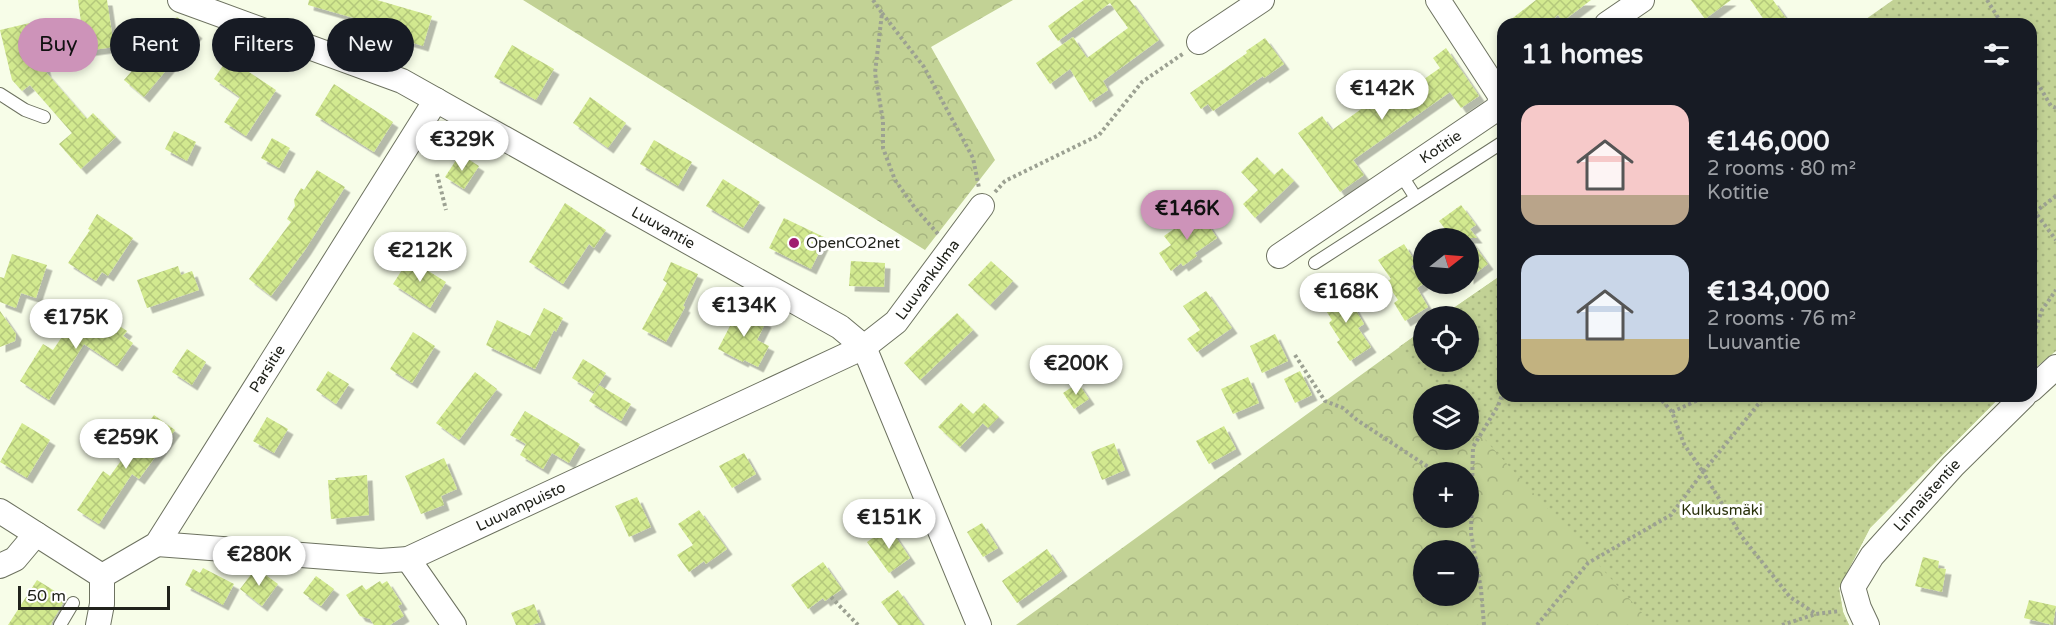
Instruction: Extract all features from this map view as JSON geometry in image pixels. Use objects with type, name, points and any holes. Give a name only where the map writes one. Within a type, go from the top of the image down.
[{"type":"street","name":"Luuvantie","points":[[180,0],[402,81],[840,327],[864,347],[979,625]]},
{"type":"street","points":[[1199,42],[1262,0]]},
{"type":"street","name":"Kotitie","points":[[1438,0],[1497,88]]},
{"type":"street","points":[[1616,18],[1642,0]]},
{"type":"street","name":"Parsitie","points":[[102,576],[157,544],[436,100]]},
{"type":"street","name":"Kotitie","points":[[1279,256],[1497,109]]},
{"type":"street","name":"Luuvankulma","points":[[864,347],[896,322],[982,206]]},
{"type":"street","name":"Luuvanpuisto","points":[[157,544],[380,561],[408,559],[864,347]]},
{"type":"street","name":"Linnaistentie","points":[[1863,617],[1853,587],[1872,556],[1953,466],[2019,402]]},
{"type":"street","points":[[0,511],[102,576],[102,604],[98,625]]},
{"type":"street","points":[[0,566],[15,559],[36,534]]},
{"type":"street","points":[[408,559],[454,625]]},
{"type":"lane","points":[[0,94],[25,110],[44,117]]},
{"type":"lane","points":[[1315,263],[1497,146]]},
{"type":"lane","points":[[1400,173],[1416,198]]},
{"type":"lane","points":[[60,625],[73,603]]},
{"type":"path","points":[[873,0],[924,67],[973,158],[982,206]]},
{"type":"path","points":[[1987,0],[1998,18]]},
{"type":"path","points":[[882,13],[875,73],[883,121],[883,148],[895,180],[915,208],[951,248]]},
{"type":"path","points":[[982,206],[1005,181],[1099,135],[1142,82],[1199,42]]},
{"type":"path","points":[[2037,82],[2051,106],[2056,108]]},
{"type":"path","points":[[437,174],[446,210]]},
{"type":"path","points":[[2037,209],[2056,195]]},
{"type":"path","points":[[2037,219],[2056,240]]},
{"type":"path","points":[[2037,324],[2042,310],[2056,290]]},
{"type":"path","points":[[1295,355],[1325,400],[1343,408],[1384,439],[1421,462]]},
{"type":"path","points":[[1472,462],[1473,447],[1499,402]]},
{"type":"path","points":[[1663,402],[1672,412],[1684,444],[1749,545],[1790,597],[1816,614]]},
{"type":"path","points":[[1672,412],[1694,402]]},
{"type":"path","points":[[1537,625],[1588,563],[1671,514],[1760,402]]},
{"type":"path","points":[[1471,528],[1481,589],[1484,625]]},
{"type":"path","points":[[831,597],[858,625]]},
{"type":"path","points":[[1782,625],[1816,614],[1863,617]]},
{"type":"green space","points":[[523,0],[1013,0],[931,47],[995,160],[925,250]]},
{"type":"green space","points":[[1893,0],[2056,0],[2056,351],[2037,366],[2037,18],[1868,18]]},
{"type":"green space","points":[[1497,278],[1497,402],[1995,402],[1870,528],[1839,588],[1843,612],[1849,625],[1016,625],[1413,337],[1413,372],[1479,372],[1479,306],[1457,306],[1474,294],[1479,294],[1479,291]]},
{"type":"green space","name":"Kulkusmäki","points":[[1497,278],[1497,402],[1995,402],[1870,528],[1839,588],[1843,612],[1849,625],[1653,625],[1479,433],[1479,384],[1434,384],[1422,372],[1479,372],[1479,306],[1457,306],[1474,294],[1479,294],[1479,291]]},
{"type":"green space","name":"Kulkusmäki","points":[[1413,337],[1413,362],[1399,347]]},
{"type":"building","points":[[78,0],[107,0],[110,48],[98,49],[98,18],[80,18]]},
{"type":"building","points":[[309,0],[377,0],[432,16],[423,46],[414,43],[414,18],[354,18],[308,5]]},
{"type":"building","points":[[1084,0],[1130,0],[1159,40],[1103,81],[1108,90],[1090,102],[1070,69],[1050,84],[1036,63],[1073,37],[1087,58],[1128,28],[1110,3],[1058,41],[1048,26]]},
{"type":"building","points":[[1536,0],[1591,0],[1567,18],[1560,18],[1558,15],[1554,18],[1513,18]]},
{"type":"building","points":[[1691,0],[1731,0],[1706,18]]},
{"type":"building","points":[[1750,0],[1773,0],[1786,18],[1763,18]]},
{"type":"building","points":[[18,26],[18,72],[46,72],[87,119],[93,113],[116,137],[81,169],[59,144],[72,133],[30,85],[22,91],[12,80],[0,30]]},
{"type":"building","points":[[1265,38],[1284,64],[1213,111],[1208,104],[1201,109],[1190,93]]},
{"type":"building","points":[[512,45],[554,69],[536,100],[494,77]]},
{"type":"building","points":[[1446,48],[1479,96],[1461,108],[1450,92],[1353,160],[1364,175],[1340,192],[1298,133],[1322,116],[1332,130],[1385,92],[1391,102],[1440,68],[1433,58]]},
{"type":"building","points":[[131,72],[165,72],[144,97],[124,80]]},
{"type":"building","points":[[219,72],[249,72],[276,90],[246,136],[224,122],[240,97],[214,79]]},
{"type":"building","points":[[334,84],[393,122],[374,152],[315,115]]},
{"type":"building","points":[[590,97],[626,123],[608,148],[573,123]]},
{"type":"building","points":[[174,131],[196,142],[187,161],[165,149]]},
{"type":"building","points":[[272,138],[290,148],[279,168],[261,158]]},
{"type":"building","points":[[654,140],[692,162],[678,186],[640,164]]},
{"type":"building","points":[[460,154],[479,166],[464,189],[445,177]]},
{"type":"building","points":[[1257,157],[1274,175],[1282,168],[1294,181],[1255,218],[1243,204],[1258,190],[1241,172]]},
{"type":"building","points":[[317,170],[345,187],[305,250],[271,296],[249,279],[291,222],[287,219],[295,206],[294,200],[301,188],[304,190]]},
{"type":"building","points":[[723,179],[760,202],[743,228],[706,206]]},
{"type":"building","points":[[565,203],[606,230],[594,248],[589,244],[563,284],[529,262]]},
{"type":"building","points":[[1461,205],[1476,225],[1472,228],[1444,228],[1439,221]]},
{"type":"building","points":[[1199,211],[1217,238],[1195,253],[1197,256],[1183,266],[1181,263],[1171,271],[1159,253],[1171,245],[1164,236]]},
{"type":"building","points":[[97,214],[133,238],[108,276],[102,272],[96,281],[68,263],[90,230],[88,229]]},
{"type":"building","points":[[784,218],[826,238],[811,269],[769,248]]},
{"type":"building","points":[[1404,244],[1413,258],[1411,266],[1413,294],[1420,294],[1427,306],[1413,306],[1413,316],[1405,321],[1394,303],[1398,300],[1386,282],[1391,279],[1378,260]]},
{"type":"building","points":[[1479,252],[1488,264],[1479,271]]},
{"type":"building","points":[[12,254],[47,265],[36,298],[21,293],[16,308],[0,302],[0,277],[4,278]]},
{"type":"building","points":[[409,259],[446,282],[430,308],[393,284]]},
{"type":"building","points":[[851,261],[885,263],[884,287],[849,286]]},
{"type":"building","points":[[991,261],[1013,281],[990,305],[968,285]]},
{"type":"building","points":[[671,262],[698,274],[683,306],[685,307],[666,342],[642,329],[667,283],[663,280]]},
{"type":"building","points":[[178,266],[181,275],[192,271],[199,290],[147,308],[137,280]]},
{"type":"building","points":[[1343,288],[1364,324],[1358,328],[1371,347],[1350,361],[1337,342],[1340,340],[1329,323],[1332,320],[1321,303]]},
{"type":"building","points":[[1206,291],[1232,328],[1197,352],[1187,339],[1200,330],[1183,306]]},
{"type":"building","points":[[85,303],[127,331],[123,336],[133,343],[117,366],[84,344],[49,400],[20,381],[43,344],[53,350]]},
{"type":"building","points":[[735,306],[766,322],[757,340],[769,346],[758,367],[718,349],[730,326],[725,324]]},
{"type":"building","points":[[544,308],[563,318],[556,332],[554,330],[535,369],[486,345],[497,320],[530,336]]},
{"type":"building","points":[[0,311],[16,334],[15,341],[0,347]]},
{"type":"building","points":[[957,313],[973,330],[920,380],[904,363]]},
{"type":"building","points":[[413,332],[435,346],[412,383],[390,369]]},
{"type":"building","points":[[1275,334],[1288,361],[1262,373],[1250,346]]},
{"type":"building","points":[[187,349],[206,362],[192,385],[172,372]]},
{"type":"building","points":[[583,359],[606,373],[594,392],[572,378]]},
{"type":"building","points":[[328,371],[349,384],[336,404],[316,390]]},
{"type":"building","points":[[1300,371],[1312,395],[1295,403],[1284,379]]},
{"type":"building","points":[[475,372],[497,389],[459,440],[436,423]]},
{"type":"building","points":[[1248,377],[1259,403],[1233,414],[1221,389]]},
{"type":"building","points":[[1078,383],[1089,399],[1074,409],[1063,393]]},
{"type":"building","points":[[599,385],[631,404],[621,421],[589,401]]},
{"type":"building","points":[[961,403],[983,423],[960,447],[938,427]]},
{"type":"building","points":[[984,403],[999,417],[988,428],[973,414]]},
{"type":"building","points":[[525,411],[580,444],[569,463],[552,453],[543,469],[520,455],[526,444],[510,435]]},
{"type":"building","points":[[154,415],[175,430],[139,479],[132,474],[99,524],[77,510],[103,471],[110,476]]},
{"type":"building","points":[[267,417],[288,429],[274,453],[253,441]]},
{"type":"building","points":[[22,423],[50,440],[27,478],[0,462]]},
{"type":"building","points":[[1224,426],[1236,449],[1209,464],[1196,441]]},
{"type":"building","points":[[1114,443],[1125,470],[1102,480],[1091,452]]},
{"type":"building","points":[[744,453],[756,474],[732,488],[719,466]]},
{"type":"building","points":[[444,458],[457,489],[441,496],[444,505],[421,514],[405,476]]},
{"type":"building","points":[[367,475],[369,515],[331,519],[328,480]]},
{"type":"building","points":[[637,497],[651,527],[629,537],[615,506]]},
{"type":"building","points":[[699,510],[727,549],[706,564],[704,561],[689,572],[677,555],[693,545],[678,524]]},
{"type":"building","points":[[982,523],[998,548],[983,557],[967,532]]},
{"type":"building","points":[[889,527],[910,558],[889,573],[867,542]]},
{"type":"building","points":[[1047,549],[1062,571],[1017,603],[1002,581]]},
{"type":"building","points":[[1923,557],[1939,561],[1938,568],[1946,569],[1942,592],[1915,586]]},
{"type":"building","points":[[823,562],[842,589],[825,601],[823,598],[808,609],[791,585]]},
{"type":"building","points":[[203,568],[234,584],[223,605],[185,585],[193,569],[200,573]]},
{"type":"building","points":[[256,568],[278,584],[262,606],[240,589]]},
{"type":"building","points":[[316,576],[334,589],[321,606],[303,593]]},
{"type":"building","points":[[37,580],[66,598],[51,625],[8,625]]},
{"type":"building","points":[[380,581],[382,584],[387,581],[402,604],[398,606],[404,616],[390,625],[374,625],[370,619],[360,616],[346,595],[362,585],[366,590]]},
{"type":"building","points":[[898,590],[923,625],[898,625],[881,602]]},
{"type":"building","points":[[2029,600],[2056,606],[2053,625],[2024,618]]},
{"type":"building","points":[[534,604],[541,622],[532,625],[516,625],[511,613]]},
{"type":"place","name":"OpenCO2net","points":[[794,243]]}]
